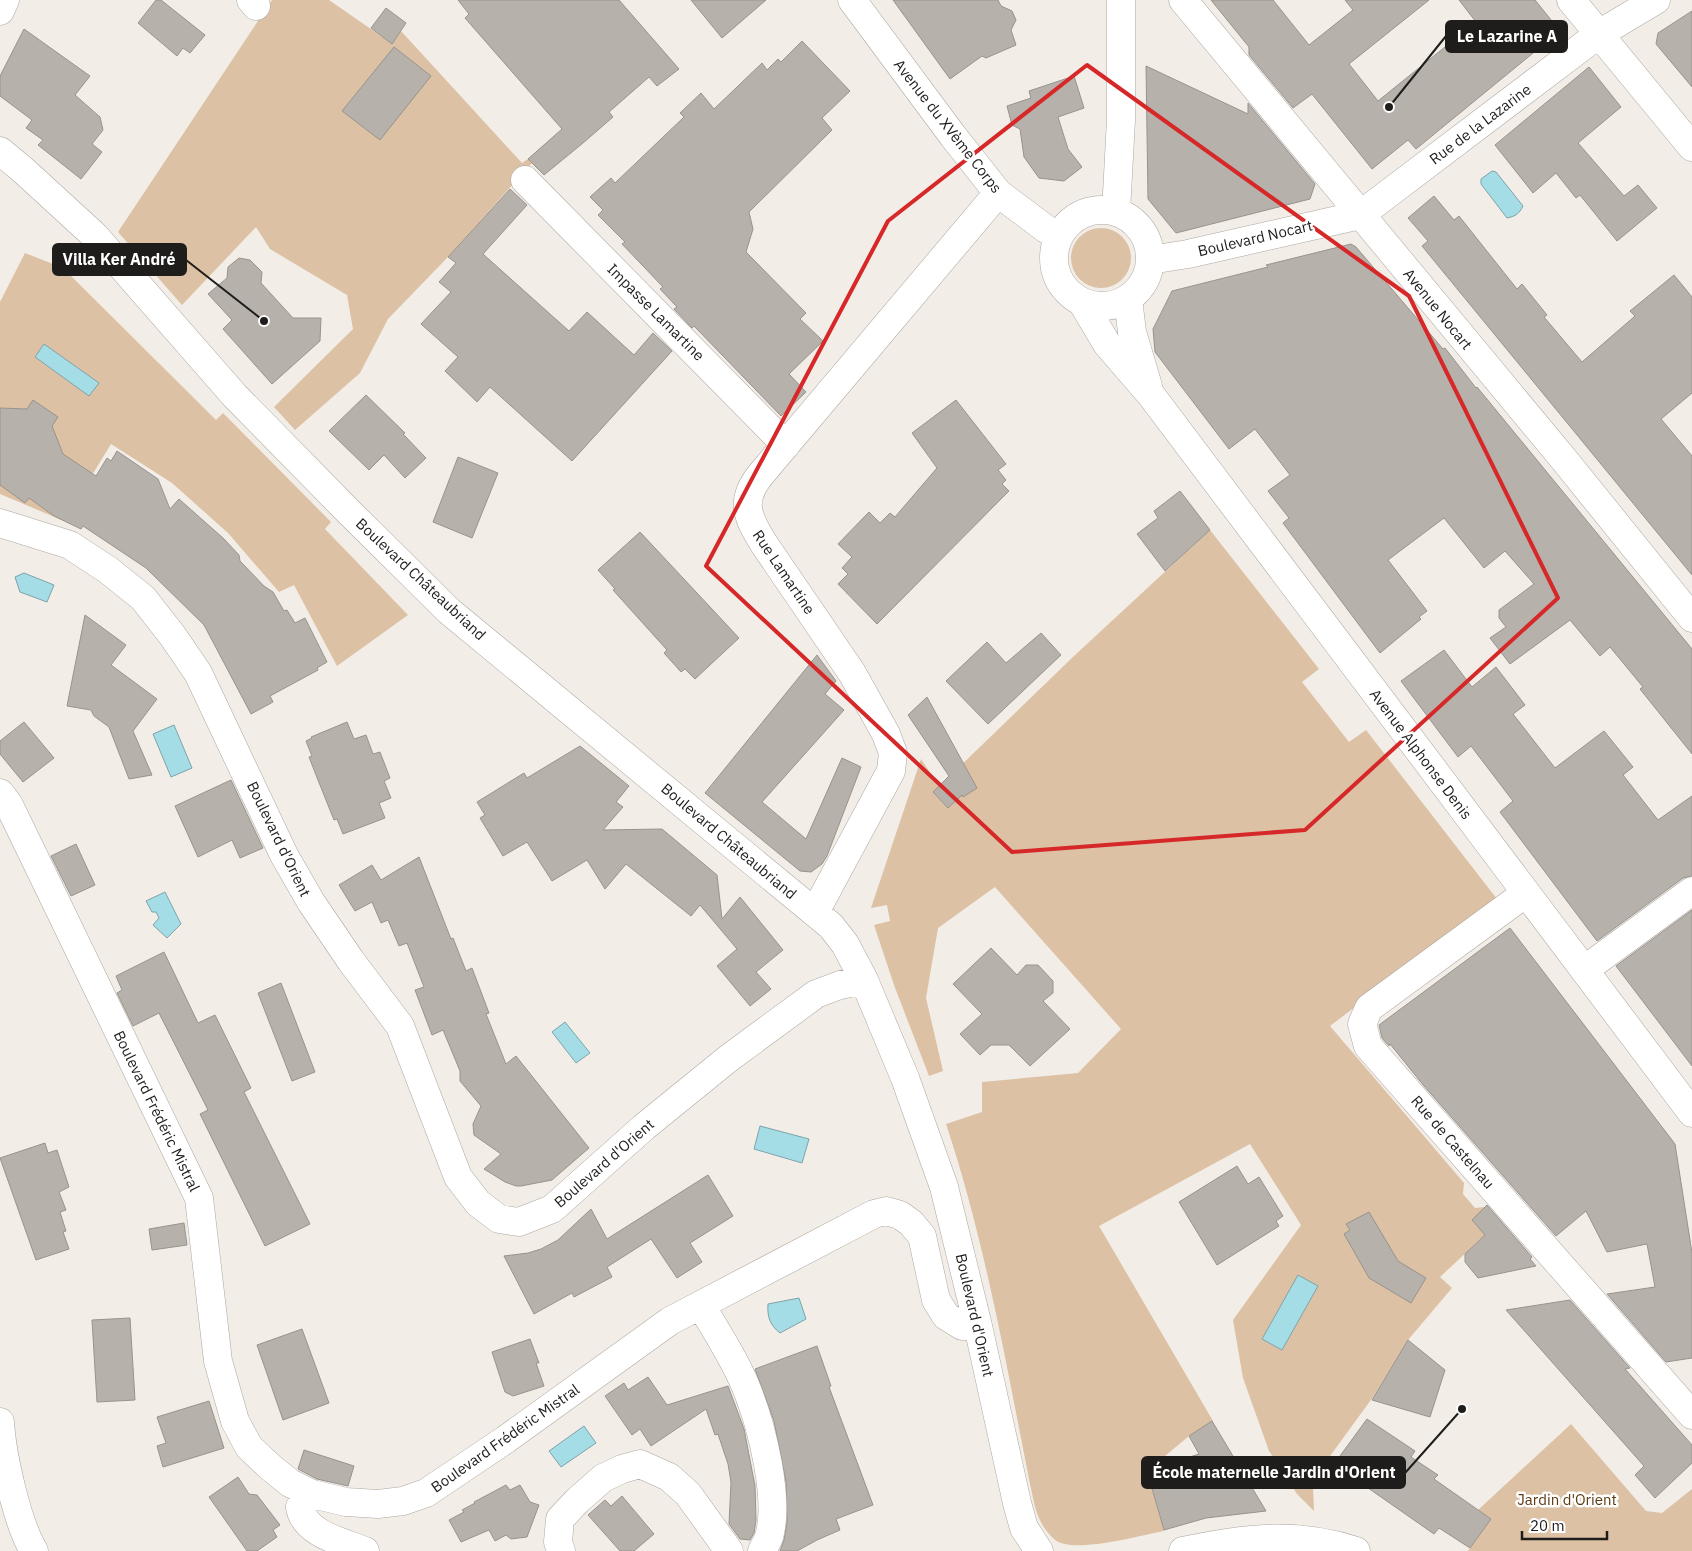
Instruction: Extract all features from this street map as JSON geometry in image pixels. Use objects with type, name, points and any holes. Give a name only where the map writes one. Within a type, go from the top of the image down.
[{"type":"street","points":[[0,11],[5,0]]},
{"type":"street","name":"Avenue du XVème Corps","points":[[852,0],[998,193],[1046,229],[1059,236]]},
{"type":"street","points":[[1116,212],[1121,120],[1121,0]]},
{"type":"street","name":"Avenue Nocart","points":[[1183,0],[1566,462],[1692,618]]},
{"type":"street","points":[[1571,0],[1692,147]]},
{"type":"street","name":"Rue de la Lazarine","points":[[1360,215],[1599,34],[1656,0]]},
{"type":"street","name":"Boulevard Châteaubriand","points":[[0,151],[24,170],[95,236],[236,396],[348,511],[450,611],[831,926],[845,944],[864,980]]},
{"type":"street","name":"Impasse Lamartine","points":[[525,180],[786,445]]},
{"type":"street","name":"Rue Lamartine","points":[[815,912],[891,771],[893,753],[886,734],[852,673],[753,526],[747,507],[750,492],[757,479],[998,193]]},
{"type":"street","points":[[1099,210],[1116,212],[1130,219],[1141,230],[1148,244],[1150,260],[1146,276],[1139,289],[1128,299],[1113,305],[1097,306],[1082,302],[1069,294],[1059,281],[1054,266],[1054,251],[1059,236],[1069,223],[1083,214],[1099,210]]},
{"type":"street","name":"Boulevard Nocart","points":[[1150,260],[1188,254],[1360,215]]},
{"type":"street","name":"Avenue Alphonse Denis","points":[[1128,299],[1132,332],[1151,395]]},
{"type":"street","name":"Avenue Alphonse Denis","points":[[1082,302],[1107,344],[1151,395],[1692,1113]]},
{"type":"street","name":"Boulevard d'Orient","points":[[0,523],[70,545],[108,570],[143,598],[172,635],[198,673],[284,855],[310,902],[400,1026],[458,1177],[478,1203],[499,1219],[519,1222],[552,1209],[644,1127],[729,1058],[816,994],[840,985],[864,980],[905,1078],[944,1187],[978,1326],[1017,1503],[1024,1528],[1040,1551]]},
{"type":"street","name":"Boulevard Frédéric Mistral","points":[[0,793],[9,805],[199,1198],[218,1361],[235,1421],[249,1447],[268,1466],[290,1483],[312,1494],[346,1502],[378,1504],[402,1501],[426,1493],[504,1440],[670,1321],[874,1214],[886,1211],[900,1214],[922,1236],[936,1300],[946,1316],[962,1326],[978,1326]]},
{"type":"street","points":[[1584,970],[1692,891]]},
{"type":"street","name":"Rue de Castelnau","points":[[1526,893],[1369,1008],[1362,1024],[1368,1046],[1692,1415]]},
{"type":"street","points":[[701,1305],[748,1391],[762,1438],[770,1475],[771,1513],[769,1537],[762,1551]]},
{"type":"street","points":[[0,1422],[11,1484],[26,1538],[34,1551]]},
{"type":"street","points":[[561,1551],[558,1542],[560,1519],[603,1478],[622,1469],[640,1464],[669,1477],[688,1494],[729,1551]]},
{"type":"street","points":[[312,1494],[300,1507],[301,1514],[308,1524],[323,1534],[365,1551]]},
{"type":"street","points":[[1183,1551],[1266,1538],[1326,1542],[1356,1551]]},
{"type":"highlighted area","points":[[1087,65],[1409,296],[1558,598],[1305,830],[1012,852],[706,566],[888,221]]},
{"type":"green space","points":[[272,0],[329,0],[391,43],[401,31],[522,163],[528,159],[532,163],[448,257],[388,319],[360,373],[295,430],[274,407],[353,329],[347,295],[270,249],[256,227],[182,305],[118,232]]},
{"type":"green space","points":[[1101,228],[1118,233],[1126,241],[1131,258],[1126,275],[1118,283],[1101,288],[1084,283],[1076,275],[1071,258],[1076,241],[1084,233]]},
{"type":"green space","points":[[25,253],[53,264],[70,275],[216,420],[223,413],[331,522],[325,529],[408,615],[337,666],[294,585],[279,592],[228,533],[172,483],[111,444],[64,521],[0,494],[0,302]]},
{"type":"green space","points":[[1210,530],[1319,669],[1302,682],[1349,742],[1366,730],[1497,899],[1330,1026],[1464,1183],[1463,1194],[1475,1208],[1485,1207],[1472,1220],[1485,1235],[1440,1277],[1452,1288],[1408,1340],[1373,1397],[1317,1474],[1313,1487],[1314,1511],[1297,1494],[1269,1451],[1243,1378],[1233,1320],[1301,1225],[1250,1144],[1099,1226],[1213,1421],[1189,1436],[1147,1471],[1164,1531],[1111,1542],[1071,1545],[1058,1542],[1050,1535],[1042,1524],[1036,1509],[983,1257],[960,1168],[946,1124],[982,1112],[982,1082],[1078,1073],[1121,1029],[995,887],[938,928],[926,998],[943,1071],[929,1076],[894,985],[874,925],[890,921],[887,905],[871,908],[921,759],[939,786],[933,792],[948,808],[969,788],[954,772],[1074,656]]},
{"type":"green space","name":"Jardin d'Orient","points":[[1571,1424],[1646,1511],[1662,1513],[1692,1489],[1692,1551],[1468,1551],[1490,1519],[1478,1510]]},
{"type":"water","points":[[1492,171],[1496,172],[1523,206],[1519,213],[1507,218],[1481,184],[1481,179]]},
{"type":"water","points":[[44,344],[99,383],[89,396],[35,357]]},
{"type":"water","points":[[24,573],[54,585],[47,602],[20,592],[15,577]]},
{"type":"water","points":[[174,725],[192,768],[171,777],[153,734]]},
{"type":"water","points":[[165,892],[181,924],[167,938],[153,925],[159,918],[156,912],[152,912],[146,901]]},
{"type":"water","points":[[565,1022],[590,1053],[576,1063],[552,1032]]},
{"type":"water","points":[[760,1126],[809,1139],[802,1163],[754,1149]]},
{"type":"water","points":[[1298,1275],[1318,1286],[1282,1350],[1262,1339]]},
{"type":"water","points":[[799,1298],[806,1319],[780,1333],[770,1320],[768,1304]]},
{"type":"water","points":[[584,1426],[596,1443],[561,1467],[549,1451]]},
{"type":"building","points":[[156,0],[161,0],[205,35],[190,53],[183,48],[177,56],[138,23]]},
{"type":"building","points":[[458,0],[619,0],[679,69],[657,86],[649,77],[609,112],[613,117],[544,175],[528,159],[562,129],[465,18],[469,14]]},
{"type":"building","points":[[691,0],[766,0],[722,38]]},
{"type":"building","points":[[893,0],[998,0],[1001,6],[1012,11],[1016,20],[1011,30],[1016,45],[986,58],[982,56],[950,79]]},
{"type":"building","points":[[1211,0],[1273,0],[1309,45],[1353,10],[1345,0],[1429,0],[1349,64],[1378,101],[1476,22],[1459,0],[1535,0],[1560,31],[1416,149],[1408,140],[1372,169],[1312,94],[1293,108],[1249,55],[1249,47]]},
{"type":"building","points":[[386,8],[406,23],[392,44],[371,28]]},
{"type":"building","points":[[1692,11],[1692,87],[1656,44],[1658,33]]},
{"type":"building","points":[[24,29],[90,76],[75,95],[100,117],[103,130],[92,144],[102,152],[81,179],[38,145],[43,140],[26,128],[32,120],[0,96],[0,76]]},
{"type":"building","points":[[802,41],[850,91],[822,118],[832,130],[749,212],[753,229],[746,252],[806,313],[800,319],[823,341],[789,374],[806,392],[781,416],[694,326],[692,328],[674,309],[677,307],[660,289],[663,287],[622,244],[625,242],[598,215],[603,210],[590,197],[611,178],[615,183],[684,117],[680,113],[701,93],[714,109],[762,63],[767,70],[778,59],[781,62]]},
{"type":"building","points":[[394,47],[431,76],[380,140],[342,111]]},
{"type":"building","points":[[1146,66],[1248,114],[1248,103],[1315,184],[1310,199],[1176,233],[1148,199]]},
{"type":"building","points":[[1589,67],[1621,107],[1578,143],[1624,196],[1638,185],[1657,208],[1617,241],[1580,195],[1576,198],[1556,173],[1533,193],[1495,145]]},
{"type":"building","points":[[1074,76],[1084,108],[1058,117],[1068,149],[1082,167],[1064,181],[1039,178],[1024,157],[1020,129],[1012,125],[1007,106],[1031,98],[1029,91]]},
{"type":"building","points":[[510,189],[527,205],[483,254],[569,331],[587,312],[634,355],[653,333],[672,351],[572,461],[490,387],[477,402],[445,371],[458,357],[421,324],[451,292],[439,282],[456,263],[448,257]]},
{"type":"building","points":[[1434,196],[1454,220],[1459,216],[1517,289],[1522,284],[1547,315],[1544,317],[1582,362],[1635,316],[1630,311],[1674,275],[1692,297],[1692,393],[1661,419],[1692,456],[1692,575],[1422,246],[1428,241],[1408,218]]},
{"type":"building","points":[[1351,244],[1356,247],[1443,349],[1445,348],[1692,649],[1692,754],[1640,689],[1643,687],[1610,647],[1600,656],[1570,620],[1510,664],[1490,638],[1506,627],[1499,618],[1499,610],[1534,584],[1505,551],[1484,568],[1444,518],[1388,560],[1427,611],[1419,617],[1421,619],[1380,653],[1283,523],[1289,518],[1268,491],[1290,475],[1255,429],[1229,449],[1155,352],[1153,329],[1172,291]]},
{"type":"building","points":[[239,258],[250,260],[262,272],[261,283],[293,318],[321,318],[320,341],[272,384],[223,329],[232,320],[208,294],[227,278],[228,267]]},
{"type":"building","points":[[366,395],[405,433],[403,434],[426,458],[405,478],[384,455],[369,470],[329,431]]},
{"type":"building","points":[[33,400],[58,417],[52,426],[63,454],[96,476],[107,458],[111,461],[117,451],[158,479],[170,509],[179,499],[223,538],[239,555],[240,561],[264,586],[273,592],[284,611],[287,610],[295,623],[305,618],[327,662],[317,668],[318,670],[270,696],[273,702],[251,714],[204,625],[146,568],[83,526],[81,529],[54,516],[29,498],[25,503],[0,485],[0,408],[27,409]]},
{"type":"building","points":[[956,400],[1006,464],[998,470],[1006,480],[1002,484],[1009,491],[877,624],[838,584],[848,574],[842,568],[852,557],[838,544],[869,512],[880,523],[890,513],[895,517],[937,468],[912,433]]},
{"type":"building","points":[[458,457],[498,473],[472,538],[433,522]]},
{"type":"building","points":[[1180,491],[1210,530],[1165,571],[1137,534],[1158,518],[1154,511]]},
{"type":"building","points":[[640,532],[739,638],[695,679],[685,669],[681,672],[664,653],[667,650],[613,590],[615,589],[598,570]]},
{"type":"building","points":[[85,615],[126,645],[111,665],[157,699],[133,731],[152,775],[129,779],[109,727],[94,716],[91,710],[67,706]]},
{"type":"building","points":[[1041,633],[1061,655],[988,724],[946,681],[987,642],[1006,663]]},
{"type":"building","points":[[1444,650],[1472,687],[1496,667],[1525,705],[1513,714],[1555,768],[1604,731],[1633,767],[1623,775],[1658,820],[1692,796],[1692,876],[1683,878],[1597,941],[1500,812],[1513,801],[1471,746],[1458,757],[1401,681]]},
{"type":"building","points":[[817,655],[836,681],[825,694],[844,710],[762,802],[806,839],[842,758],[861,767],[827,856],[822,864],[811,872],[800,871],[705,793]]},
{"type":"building","points":[[927,697],[977,788],[963,797],[962,795],[948,808],[933,792],[949,776],[908,715]]},
{"type":"building","points":[[24,722],[54,758],[23,782],[0,754],[0,741]]},
{"type":"building","points":[[347,722],[354,739],[366,735],[373,754],[380,752],[390,778],[384,781],[391,798],[379,803],[385,818],[343,834],[337,819],[334,820],[318,780],[309,757],[312,756],[306,741],[311,737]]},
{"type":"building","points":[[580,746],[629,786],[616,802],[623,807],[603,830],[662,829],[717,875],[722,919],[740,897],[783,950],[756,972],[771,989],[750,1006],[717,966],[737,949],[700,905],[691,916],[626,864],[605,889],[587,860],[552,881],[527,842],[503,856],[480,818],[485,815],[477,802],[524,773],[527,778]]},
{"type":"building","points":[[231,780],[263,848],[240,858],[232,840],[198,857],[175,806]]},
{"type":"building","points":[[76,844],[95,885],[71,896],[51,856]]},
{"type":"building","points":[[419,857],[451,939],[453,938],[466,971],[472,968],[489,1013],[486,1014],[506,1064],[516,1056],[589,1148],[552,1180],[516,1186],[505,1182],[484,1169],[501,1154],[474,1135],[473,1124],[481,1106],[460,1081],[460,1071],[443,1030],[432,1035],[415,990],[424,987],[407,943],[399,946],[388,920],[381,923],[372,902],[355,911],[339,885],[372,865],[381,880]]},
{"type":"building","points":[[1692,910],[1692,1066],[1616,966]]},
{"type":"building","points":[[1510,928],[1675,1144],[1692,1253],[1692,1358],[1666,1362],[1607,1294],[1655,1287],[1647,1244],[1607,1252],[1586,1211],[1556,1236],[1424,1086],[1390,1044],[1389,1046],[1382,1038],[1379,1025]]},
{"type":"building","points":[[991,948],[1017,975],[1026,965],[1038,965],[1053,981],[1053,993],[1043,1001],[1070,1029],[1030,1066],[1009,1045],[991,1045],[980,1055],[960,1034],[982,1014],[953,984]]},
{"type":"building","points":[[164,952],[198,1023],[215,1015],[251,1088],[244,1092],[310,1224],[265,1246],[200,1114],[208,1110],[159,1013],[133,1026],[117,993],[122,990],[116,976]]},
{"type":"building","points":[[281,983],[315,1072],[292,1081],[258,993]]},
{"type":"building","points":[[45,1143],[48,1153],[57,1150],[69,1187],[59,1192],[66,1210],[60,1212],[66,1231],[63,1232],[69,1249],[36,1260],[0,1158]]},
{"type":"building","points":[[1237,1166],[1248,1184],[1259,1177],[1283,1216],[1276,1221],[1279,1226],[1217,1265],[1179,1202]]},
{"type":"building","points":[[708,1175],[733,1216],[690,1243],[702,1262],[677,1278],[651,1239],[607,1267],[612,1277],[574,1297],[572,1293],[534,1314],[504,1256],[528,1253],[558,1240],[591,1209],[607,1239]]},
{"type":"building","points":[[1487,1205],[1532,1257],[1530,1259],[1536,1266],[1478,1278],[1465,1262],[1465,1254],[1485,1235],[1472,1220]]},
{"type":"building","points":[[1369,1212],[1398,1261],[1426,1278],[1411,1303],[1369,1278],[1344,1234],[1350,1230],[1346,1224]]},
{"type":"building","points":[[184,1223],[187,1245],[152,1250],[149,1229]]},
{"type":"building","points":[[1570,1300],[1630,1368],[1625,1369],[1692,1445],[1692,1463],[1655,1498],[1635,1475],[1644,1466],[1506,1310]]},
{"type":"building","points":[[130,1318],[135,1400],[97,1402],[92,1320]]},
{"type":"building","points":[[302,1329],[329,1403],[283,1420],[257,1345]]},
{"type":"building","points":[[530,1339],[539,1363],[536,1363],[544,1386],[513,1396],[505,1392],[492,1352]]},
{"type":"building","points":[[1408,1340],[1445,1370],[1430,1417],[1372,1400]]},
{"type":"building","points":[[817,1346],[831,1386],[829,1387],[873,1505],[836,1519],[840,1530],[797,1551],[780,1551],[787,1522],[786,1482],[774,1421],[755,1369]]},
{"type":"building","points":[[648,1377],[667,1405],[728,1386],[744,1429],[755,1486],[756,1520],[754,1533],[750,1540],[740,1539],[729,1524],[731,1482],[728,1464],[718,1434],[715,1435],[706,1409],[651,1446],[640,1429],[632,1435],[605,1396],[624,1383],[628,1390]]},
{"type":"building","points":[[209,1401],[224,1448],[163,1467],[157,1446],[166,1443],[157,1417]]},
{"type":"building","points":[[1367,1419],[1415,1451],[1411,1457],[1438,1475],[1434,1479],[1491,1519],[1470,1548],[1439,1528],[1434,1534],[1358,1481],[1354,1486],[1329,1471]]},
{"type":"building","points":[[1212,1421],[1266,1511],[1206,1518],[1164,1530],[1147,1471],[1199,1454],[1189,1436]]},
{"type":"building","points":[[304,1450],[354,1466],[348,1486],[317,1479],[298,1469]]},
{"type":"building","points":[[238,1477],[249,1494],[257,1495],[280,1525],[273,1530],[277,1537],[257,1551],[247,1551],[209,1497]]},
{"type":"building","points":[[506,1485],[510,1490],[520,1485],[530,1502],[539,1505],[527,1537],[511,1539],[506,1535],[495,1541],[489,1530],[461,1542],[449,1520],[464,1512],[462,1510],[474,1502]]},
{"type":"building","points":[[622,1496],[654,1534],[634,1551],[620,1551],[588,1515],[605,1500],[611,1506]]},
{"type":"place","name":"Le Lazarine A","points":[[1389,107]]},
{"type":"place","name":"Villa Ker André","points":[[264,321]]},
{"type":"place","name":"École maternelle Jardin d'Orient","points":[[1462,1409]]}]
